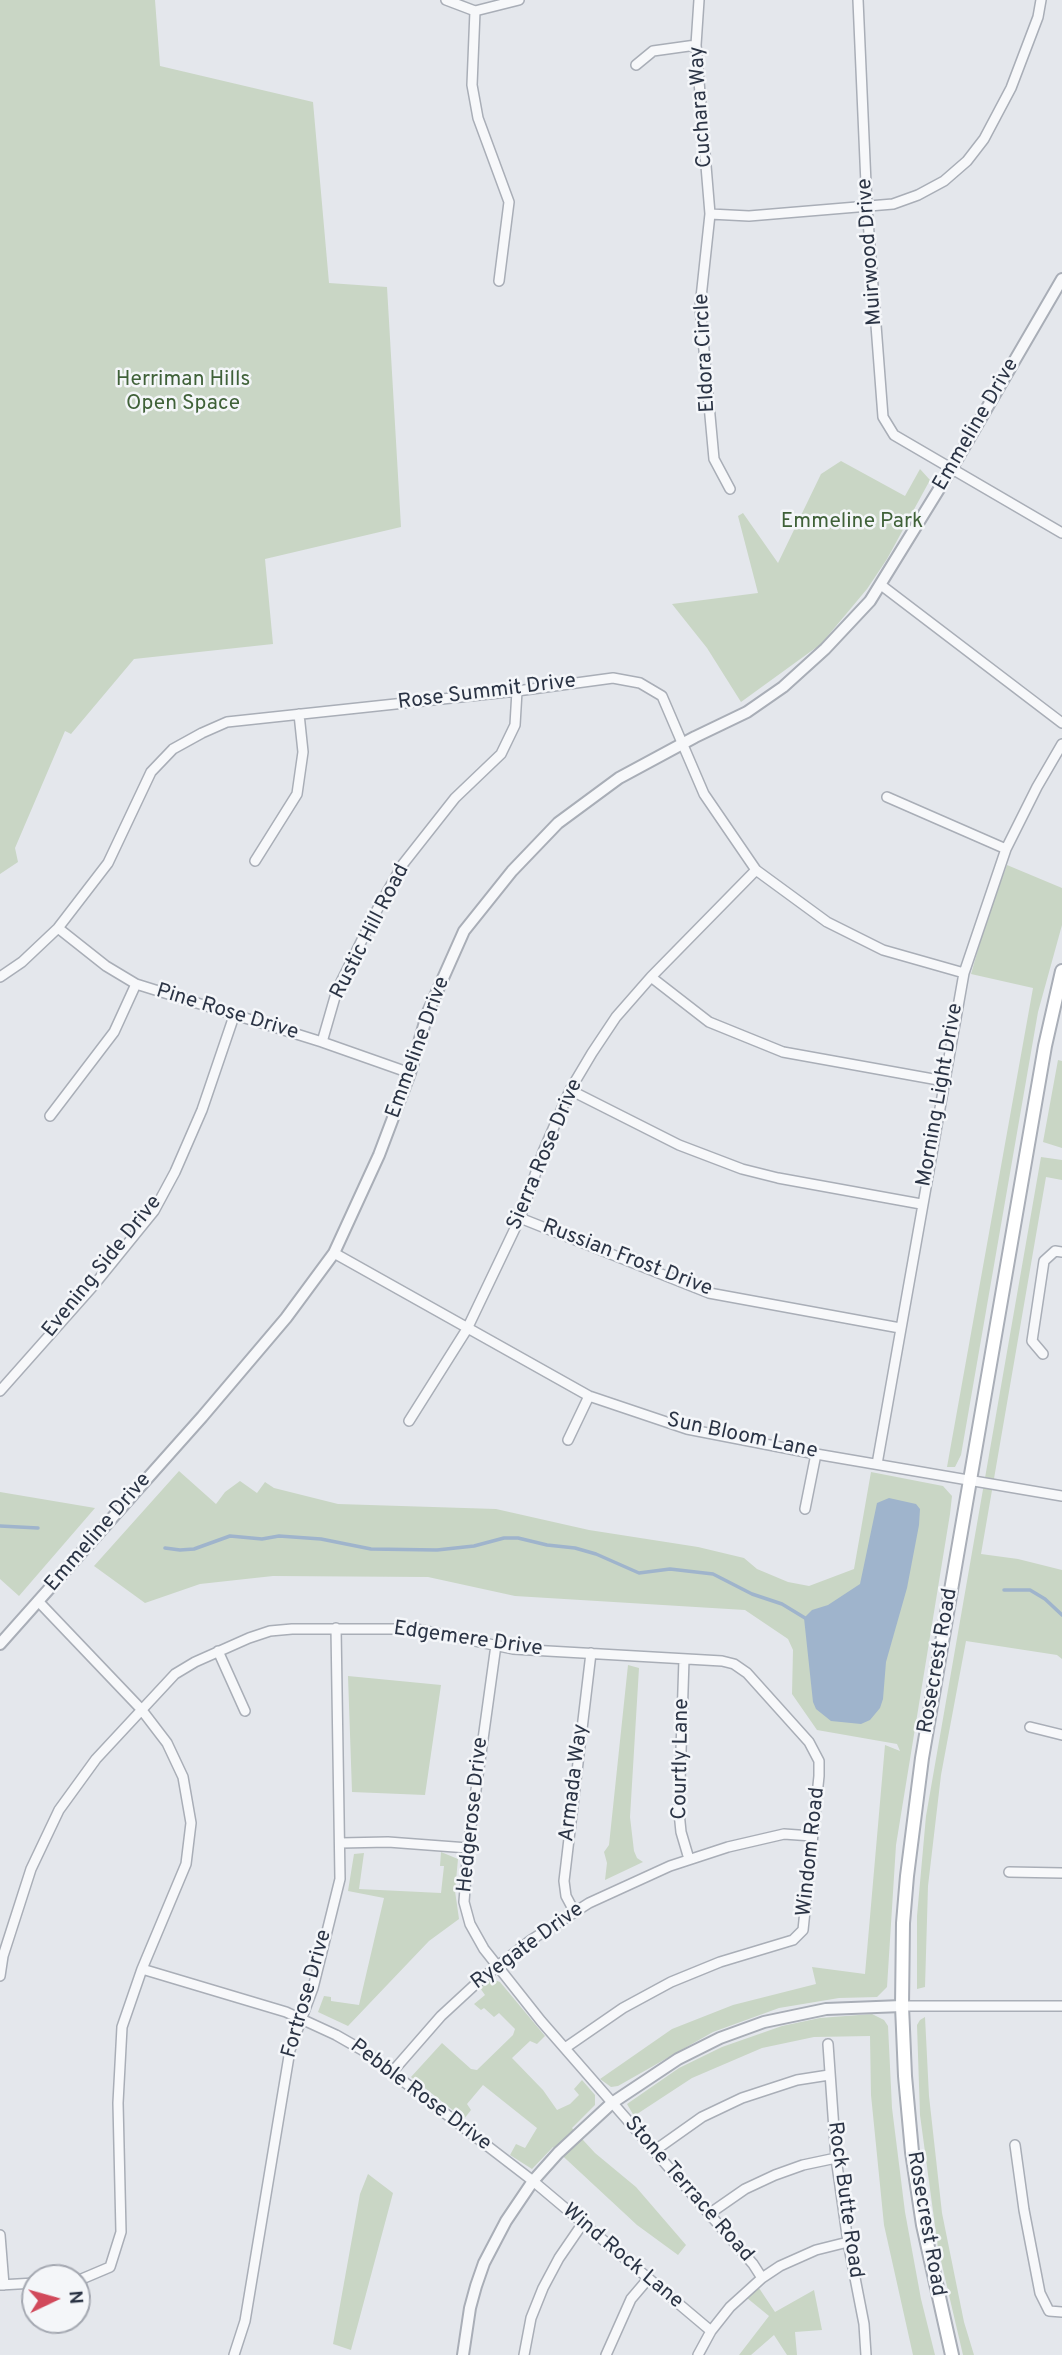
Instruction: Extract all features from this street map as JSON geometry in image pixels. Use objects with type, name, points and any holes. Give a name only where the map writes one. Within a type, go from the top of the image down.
[{"type":"main road","name":"Rosecrest Road","points":[[952,2355],[937,2296],[915,2177],[905,2076],[903,1923],[922,1758],[1045,1046],[1062,971]]},
{"type":"street","points":[[446,0],[475,12],[519,0]]},
{"type":"street","name":"Cuchara Way","points":[[699,0],[696,44],[710,214]]},
{"type":"street","name":"Muirwood Drive","points":[[858,0],[867,207],[883,417],[894,435],[1062,533]]},
{"type":"street","points":[[710,214],[749,216],[893,204],[944,181],[967,162],[984,139],[1011,88],[1038,17],[1041,0]]},
{"type":"street","points":[[475,12],[472,85],[478,118],[509,202],[499,281]]},
{"type":"street","points":[[636,65],[653,51],[696,44]]},
{"type":"street","name":"Eldora Circle","points":[[710,214],[700,307],[705,382],[714,459],[730,489]]},
{"type":"street","name":"Emmeline Drive","points":[[0,1644],[278,1328],[334,1253],[379,1155],[410,1073],[428,1012],[464,931],[512,871],[558,823],[619,778],[747,712],[783,687],[825,649],[870,601],[952,468],[1062,279]]},
{"type":"street","points":[[881,585],[1062,723]]},
{"type":"street","name":"Rose Summit Drive","points":[[0,977],[22,962],[58,928],[108,863],[152,772],[173,749],[227,722],[613,678],[640,683],[662,696],[704,794],[756,870],[827,922],[883,950],[964,973]]},
{"type":"street","name":"Rustic Hill Road","points":[[322,1042],[337,990],[403,864],[455,798],[501,754],[515,725],[517,691]]},
{"type":"street","points":[[255,861],[297,794],[303,752],[299,714]]},
{"type":"street","name":"Morning Light Drive","points":[[877,1464],[964,973],[1006,849],[1062,744]]},
{"type":"street","points":[[887,797],[1006,849]]},
{"type":"street","name":"Sierra Rose Drive","points":[[410,1421],[467,1329],[520,1218],[543,1152],[570,1090],[616,1017],[651,977],[756,870]]},
{"type":"street","name":"Pine Rose Drive","points":[[58,928],[106,966],[136,984],[322,1042],[410,1073]]},
{"type":"street","points":[[651,977],[709,1022],[783,1052],[944,1081]]},
{"type":"street","points":[[50,1116],[114,1032],[136,984]]},
{"type":"street","name":"Evening Side Drive","points":[[0,1391],[94,1285],[154,1210],[175,1172],[202,1110],[234,1016]]},
{"type":"street","points":[[570,1090],[679,1145],[742,1169],[921,1204]]},
{"type":"street","name":"Russian Frost Drive","points":[[520,1218],[709,1293],[900,1328]]},
{"type":"street","points":[[1043,1354],[1032,1341],[1044,1262],[1059,1251]]},
{"type":"street","name":"Sun Bloom Lane","points":[[334,1253],[589,1396],[687,1429],[1062,1496]]},
{"type":"street","points":[[568,1440],[589,1396]]},
{"type":"street","points":[[805,1509],[816,1454]]},
{"type":"street","points":[[38,1601],[141,1709],[167,1743],[183,1777],[191,1823],[186,1864],[142,1969],[122,2027],[118,2103],[121,2232],[110,2267],[91,2275]]},
{"type":"street","name":"Fortrose Drive","points":[[234,2355],[245,2321],[290,2050],[313,1988],[340,1879],[336,1629]]},
{"type":"street","name":"Edgemere Drive","points":[[0,1976],[3,1956],[31,1869],[59,1810],[96,1759],[175,1674],[218,1651],[270,1631],[417,1629],[518,1649],[728,1662],[743,1669],[809,1742],[817,1757]]},
{"type":"street","name":"Hedgerose Drive","points":[[496,1645],[468,1848],[464,1894],[466,1909],[478,1941],[612,2103]]},
{"type":"street","points":[[218,1651],[245,1711]]},
{"type":"street","name":"Armada Way","points":[[574,1911],[566,1895],[564,1881],[591,1653]]},
{"type":"street","name":"Courtly Lane","points":[[684,1659],[679,1812],[681,1832],[689,1858]]},
{"type":"street","points":[[1030,1727],[1062,1735]]},
{"type":"street","name":"Windom Road","points":[[565,2048],[623,2008],[671,1982],[720,1962],[799,1936],[805,1923],[819,1776],[817,1757]]},
{"type":"street","name":"Ryegate Drive","points":[[393,2071],[442,2015],[497,1966],[574,1911],[627,1884],[689,1858],[764,1838],[789,1834],[812,1836]]},
{"type":"street","points":[[341,1843],[388,1842],[468,1848]]},
{"type":"street","points":[[1009,1872],[1062,1873]]},
{"type":"street","name":"Pebble Rose Drive","points":[[142,1969],[301,2019],[343,2038],[393,2071],[533,2181]]},
{"type":"street","points":[[463,2355],[470,2308],[484,2263],[506,2221],[533,2181],[576,2135],[612,2103],[678,2059],[764,2022],[826,2009],[1062,2006]]},
{"type":"street","name":"Rock Butte Road","points":[[828,2044],[836,2158],[848,2242],[864,2324],[866,2355]]},
{"type":"street","points":[[654,2151],[702,2118],[742,2098],[780,2084],[829,2075]]},
{"type":"street","name":"Stone Terrace Road","points":[[612,2103],[762,2278]]},
{"type":"street","points":[[1015,2145],[1040,2293],[1049,2311],[1062,2312]]},
{"type":"street","points":[[709,2214],[746,2189],[775,2175],[803,2165],[836,2158]]},
{"type":"street","name":"Wind Rock Lane","points":[[533,2181],[711,2331]]},
{"type":"street","points":[[524,2355],[531,2318],[543,2288],[565,2248],[583,2223]]},
{"type":"street","points":[[0,2235],[2,2285],[21,2284]]},
{"type":"street","points":[[698,2355],[711,2331],[730,2307],[762,2278],[780,2266],[816,2250],[848,2242]]},
{"type":"street","points":[[606,2355],[631,2299],[648,2279]]},
{"type":"green space","name":"Herriman Hills Open Space","points":[[0,0],[155,0],[160,66],[313,102],[329,283],[387,287],[401,527],[265,559],[273,644],[134,659],[71,734],[65,731],[15,848],[18,862],[0,874]]},
{"type":"green space","name":"Emmeline Park","points":[[841,461],[905,496],[920,469],[930,480],[887,559],[867,589],[821,644],[741,702],[707,648],[672,604],[758,593],[738,516],[743,513],[778,563],[821,474]]},
{"type":"green space","points":[[1007,865],[1062,888],[1062,925],[1038,1012],[961,1455],[955,1467],[947,1467],[1033,988],[971,974],[987,918]]},
{"type":"green space","points":[[1058,1060],[1062,1061],[1062,1148],[1043,1142]]},
{"type":"green space","points":[[1041,1157],[1062,1160],[1062,1180],[1046,1177],[981,1554],[1018,1559],[1062,1570],[1062,1659],[1057,1655],[966,1641],[941,1775],[928,1886],[925,1987],[917,1989],[917,1916],[926,1816]]},
{"type":"green space","points":[[179,1471],[216,1504],[225,1492],[240,1481],[257,1493],[265,1482],[274,1488],[338,1504],[496,1509],[589,1530],[698,1547],[744,1558],[757,1569],[788,1582],[809,1586],[854,1569],[871,1472],[943,1486],[952,1496],[950,1514],[896,1845],[887,1987],[877,1997],[839,1998],[779,2008],[713,2032],[618,2086],[611,2087],[600,2079],[672,2029],[733,2005],[816,1984],[812,1967],[865,1974],[885,1745],[900,1751],[897,1744],[817,1730],[792,1694],[793,1650],[788,1639],[745,1610],[515,1596],[428,1577],[273,1576],[200,1584],[145,1603],[94,1566]]},
{"type":"green space","points":[[0,1492],[95,1508],[19,1596],[0,1579]]},
{"type":"green space","points":[[628,1665],[639,1668],[630,1817],[634,1851],[637,1858],[643,1862],[605,1880],[607,1863],[604,1852],[609,1845]]},
{"type":"green space","points":[[348,1676],[441,1685],[425,1795],[352,1792]]},
{"type":"green space","points":[[441,1852],[458,1859],[455,1891],[459,1919],[429,1941],[348,2026],[318,2012],[324,1996],[331,1997],[331,2001],[359,2005],[384,1898],[348,1891],[354,1854],[364,1853],[359,1889],[441,1893],[444,1866],[440,1866]]},
{"type":"green space","points":[[489,1978],[500,1982],[545,2036],[537,2044],[530,2041],[512,2058],[543,2090],[557,2110],[570,2104],[579,2095],[574,2089],[582,2080],[595,2095],[595,2105],[572,2128],[595,2153],[636,2187],[686,2245],[678,2255],[637,2225],[553,2147],[532,2169],[510,2155],[516,2144],[525,2148],[537,2128],[483,2085],[467,2104],[471,2110],[464,2119],[411,2077],[442,2043],[471,2069],[477,2070],[513,2035],[515,2029],[499,2013],[494,2017],[474,2004],[485,1995],[480,1988]]},
{"type":"green space","points":[[872,2014],[884,2020],[888,2026],[892,2108],[905,2212],[921,2299],[935,2355],[913,2355],[884,2225],[871,2095],[870,2036],[814,2037],[762,2048],[692,2078],[634,2116],[627,2104],[679,2068],[722,2047],[782,2026],[820,2018]]},
{"type":"green space","points":[[925,2017],[929,2096],[942,2213],[964,2322],[974,2355],[963,2355],[938,2248],[920,2115],[917,2025]]},
{"type":"green space","points":[[368,2174],[393,2193],[351,2350],[333,2344],[360,2194]]},
{"type":"green space","points":[[759,2288],[775,2312],[814,2290],[822,2330],[795,2332],[797,2355],[787,2355],[774,2335],[751,2355],[739,2355],[769,2316],[747,2298]]},
{"type":"water","points":[[889,1498],[916,1504],[920,1509],[907,1588],[886,1662],[883,1699],[880,1708],[870,1720],[861,1724],[831,1721],[816,1709],[813,1702],[804,1618],[812,1610],[828,1605],[860,1584],[877,1503]]},
{"type":"waterway","points":[[0,1526],[38,1528]]},
{"type":"waterway","points":[[165,1548],[194,1549],[230,1536],[321,1539],[371,1549],[437,1550],[518,1538],[596,1554],[639,1573],[670,1569],[713,1574],[752,1594],[782,1604],[805,1618]]},
{"type":"waterway","points":[[1004,1590],[1030,1590],[1045,1599],[1062,1615]]}]
